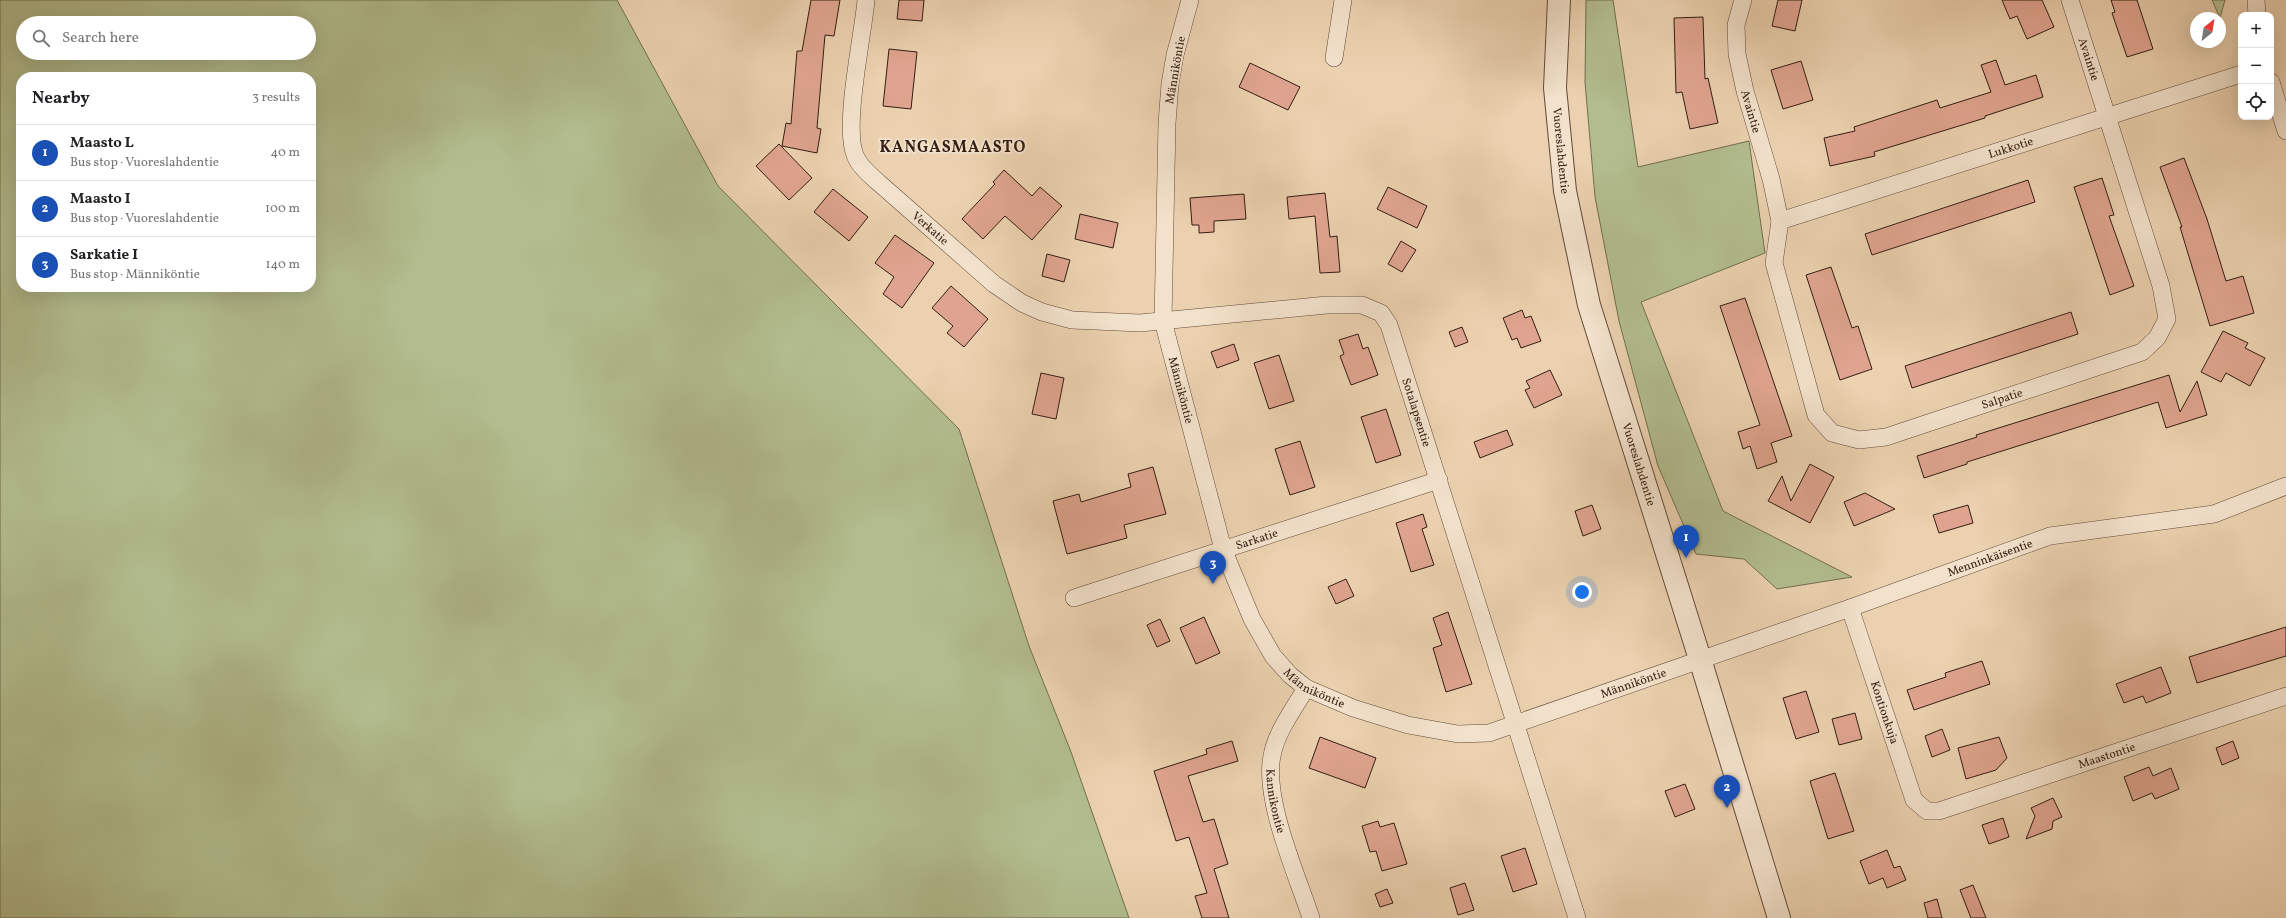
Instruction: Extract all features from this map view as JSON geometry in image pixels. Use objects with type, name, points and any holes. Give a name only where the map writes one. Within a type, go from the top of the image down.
[{"type":"street","name":"Verkatie","points":[[866,0],[852,123],[855,155],[862,167],[994,284],[1022,302],[1042,312],[1072,320],[1140,323],[1162,321]]},
{"type":"street","name":"Männiköntie","points":[[1190,0],[1175,55],[1170,84],[1167,124],[1162,321],[1223,549],[1252,619],[1273,656],[1290,675],[1306,688],[1353,708],[1408,725],[1458,734],[1489,733],[1516,725],[1700,659]]},
{"type":"street","points":[[1334,58],[1343,0]]},
{"type":"street","name":"Vuoreslahdentie","points":[[1559,0],[1555,88],[1565,191],[1589,305],[1700,659],[1779,918]]},
{"type":"street","name":"Avaintie","points":[[1743,0],[1736,25],[1737,54],[1771,179],[1780,221]]},
{"type":"street","name":"Avaintie","points":[[2070,0],[2108,117]]},
{"type":"street","points":[[2256,0],[2257,12]]},
{"type":"street","name":"Lukkotie","points":[[1780,221],[2238,75]]},
{"type":"street","points":[[2272,84],[2286,131]]},
{"type":"street","name":"Salpatie","points":[[1780,221],[1774,263],[1816,415],[1832,433],[1860,440],[1886,437],[2142,352],[2157,338],[2168,320],[2161,286],[2108,117]]},
{"type":"street","name":"Sotalapsentie","points":[[1162,321],[1327,305],[1362,305],[1381,313],[1389,325],[1577,918]]},
{"type":"street","name":"Sarkatie","points":[[1074,598],[1439,480]]},
{"type":"street","name":"Menninkäisentie","points":[[1700,659],[1850,608],[2050,536],[2214,514],[2286,486]]},
{"type":"street","name":"Kontionkuja","points":[[1850,608],[1914,800],[1927,811]]},
{"type":"street","name":"Kannikontie","points":[[1306,688],[1278,740],[1272,755],[1269,772],[1270,791],[1278,819],[1311,918]]},
{"type":"street","name":"Maastontie","points":[[1927,811],[1939,811],[2286,696]]},
{"type":"green space","points":[[0,0],[617,0],[718,186],[959,429],[1029,646],[1071,752],[1129,918],[0,918]]},
{"type":"green space","points":[[1586,0],[1613,0],[1638,167],[1749,141],[1765,253],[1641,302],[1723,511],[1852,577],[1777,589],[1744,559],[1696,554],[1658,466],[1619,321],[1595,197],[1585,82]]},
{"type":"green space","points":[[2212,0],[2225,0],[2222,12],[2217,12]]},
{"type":"building","points":[[811,0],[840,0],[834,36],[825,35],[817,128],[821,129],[817,153],[782,146],[786,123],[791,124],[797,51],[802,51]]},
{"type":"building","points":[[899,0],[924,0],[922,21],[897,19]]},
{"type":"building","points":[[1778,0],[1802,0],[1795,31],[1772,26]]},
{"type":"building","points":[[2002,0],[2042,0],[2054,27],[2027,39],[2017,16],[2010,19]]},
{"type":"building","points":[[2111,0],[2137,0],[2153,49],[2127,57],[2112,13],[2115,12]]},
{"type":"building","points":[[1703,17],[1705,79],[1708,78],[1718,123],[1690,129],[1682,92],[1676,93],[1674,18]]},
{"type":"building","points":[[889,49],[917,52],[911,109],[883,106]]},
{"type":"building","points":[[1996,60],[2005,85],[2036,75],[2043,97],[1985,116],[1985,118],[1874,152],[1875,156],[1830,166],[1824,138],[1855,131],[1854,127],[1937,100],[1940,108],[1991,92],[1981,65]]},
{"type":"building","points":[[1801,61],[1813,100],[1783,109],[1771,70]]},
{"type":"building","points":[[1250,63],[1300,87],[1288,110],[1239,87]]},
{"type":"building","points":[[779,144],[812,178],[789,200],[756,166]]},
{"type":"building","points":[[2184,158],[2207,219],[2226,281],[2243,276],[2254,313],[2210,326],[2180,227],[2182,227],[2160,167]]},
{"type":"building","points":[[1004,170],[1032,196],[1040,187],[1062,206],[1032,240],[1005,216],[983,239],[962,219],[995,184],[993,182]]},
{"type":"building","points":[[2102,178],[2114,215],[2109,216],[2134,286],[2110,295],[2074,187]]},
{"type":"building","points":[[2028,180],[2035,202],[1872,255],[1865,234]]},
{"type":"building","points":[[1388,187],[1427,206],[1417,228],[1377,209]]},
{"type":"building","points":[[833,189],[868,217],[849,241],[814,212]]},
{"type":"building","points":[[1325,193],[1330,237],[1337,236],[1340,272],[1320,273],[1315,216],[1289,219],[1287,197]]},
{"type":"building","points":[[1244,194],[1246,219],[1214,221],[1214,232],[1199,233],[1199,225],[1192,225],[1190,198]]},
{"type":"building","points":[[1080,214],[1118,223],[1113,248],[1075,239]]},
{"type":"building","points":[[895,235],[934,263],[902,308],[883,294],[894,277],[875,263]]},
{"type":"building","points":[[1401,241],[1416,250],[1402,272],[1388,264]]},
{"type":"building","points":[[1047,254],[1070,260],[1064,282],[1042,276]]},
{"type":"building","points":[[1831,267],[1852,328],[1858,326],[1872,369],[1840,380],[1806,275]]},
{"type":"building","points":[[951,286],[988,319],[964,347],[947,333],[953,326],[932,308]]},
{"type":"building","points":[[1745,298],[1792,436],[1771,443],[1777,462],[1757,469],[1750,446],[1743,449],[1738,432],[1760,425],[1720,306]]},
{"type":"building","points":[[1522,310],[1525,318],[1531,316],[1541,341],[1521,348],[1517,338],[1512,340],[1503,318]]},
{"type":"building","points":[[2071,312],[2078,334],[1912,388],[1905,366]]},
{"type":"building","points":[[1462,327],[1468,342],[1455,347],[1449,332]]},
{"type":"building","points":[[2223,331],[2248,343],[2245,348],[2265,358],[2250,386],[2226,373],[2221,382],[2201,372]]},
{"type":"building","points":[[1358,334],[1363,349],[1368,347],[1378,375],[1351,385],[1340,356],[1344,354],[1339,340]]},
{"type":"building","points":[[1234,344],[1239,360],[1217,368],[1211,352]]},
{"type":"building","points":[[1279,355],[1294,401],[1269,409],[1254,363]]},
{"type":"building","points":[[1550,370],[1562,395],[1534,408],[1525,390],[1530,388],[1526,381]]},
{"type":"building","points":[[1041,373],[1064,378],[1056,419],[1032,414]]},
{"type":"building","points":[[2169,375],[2180,412],[2197,381],[2207,415],[2166,428],[2158,402],[1967,462],[1967,464],[1924,478],[1917,456],[1977,437],[1976,435]]},
{"type":"building","points":[[1386,409],[1401,455],[1376,463],[1361,417]]},
{"type":"building","points":[[1507,430],[1513,445],[1480,458],[1474,442]]},
{"type":"building","points":[[1300,441],[1315,487],[1290,495],[1275,449]]},
{"type":"building","points":[[1810,464],[1834,477],[1810,523],[1768,501],[1782,476],[1791,501]]},
{"type":"building","points":[[1153,467],[1166,514],[1124,525],[1127,538],[1067,554],[1053,501],[1079,494],[1081,502],[1131,487],[1128,474]]},
{"type":"building","points":[[1865,493],[1895,509],[1854,526],[1844,502]]},
{"type":"building","points":[[1592,505],[1601,529],[1583,536],[1575,511]]},
{"type":"building","points":[[1968,505],[1973,523],[1939,533],[1933,515]]},
{"type":"building","points":[[1423,514],[1427,527],[1422,529],[1434,565],[1411,572],[1396,523]]},
{"type":"building","points":[[1346,579],[1354,596],[1336,604],[1328,587]]},
{"type":"building","points":[[1448,612],[1472,684],[1446,692],[1433,648],[1442,645],[1433,618]]},
{"type":"building","points":[[1204,617],[1220,653],[1196,664],[1180,628]]},
{"type":"building","points":[[1160,619],[1170,641],[1157,647],[1147,625]]},
{"type":"building","points":[[2286,627],[2286,656],[2197,683],[2189,657]]},
{"type":"building","points":[[1982,661],[1990,684],[1914,710],[1907,690],[1946,677],[1945,673]]},
{"type":"building","points":[[2161,667],[2171,693],[2146,703],[2143,696],[2124,703],[2116,684]]},
{"type":"building","points":[[1806,691],[1819,732],[1796,739],[1783,698]]},
{"type":"building","points":[[1855,713],[1862,739],[1839,745],[1832,719]]},
{"type":"building","points":[[1942,729],[1950,750],[1932,757],[1925,736]]},
{"type":"building","points":[[1320,737],[1376,758],[1365,788],[1309,768]]},
{"type":"building","points":[[1999,737],[2007,758],[1996,770],[1966,779],[1958,748]]},
{"type":"building","points":[[1232,741],[1238,761],[1188,776],[1203,822],[1214,819],[1228,864],[1214,869],[1229,918],[1202,918],[1195,896],[1207,893],[1189,837],[1176,841],[1154,771],[1207,754],[1206,749]]},
{"type":"building","points":[[2233,741],[2239,758],[2222,765],[2216,748]]},
{"type":"building","points":[[2149,767],[2153,776],[2171,768],[2179,789],[2155,799],[2152,793],[2133,801],[2124,777]]},
{"type":"building","points":[[1835,773],[1854,831],[1828,839],[1810,781]]},
{"type":"building","points":[[1685,784],[1695,809],[1675,817],[1665,791]]},
{"type":"building","points":[[2053,798],[2062,817],[2053,821],[2052,829],[2026,839],[2035,816],[2031,808]]},
{"type":"building","points":[[2003,818],[2009,837],[1989,844],[1982,825]]},
{"type":"building","points":[[1378,821],[1380,827],[1394,823],[1407,864],[1382,871],[1376,851],[1370,852],[1362,826]]},
{"type":"building","points":[[1525,848],[1537,884],[1513,892],[1501,856]]},
{"type":"building","points":[[1887,850],[1894,868],[1900,866],[1906,880],[1887,888],[1883,878],[1869,884],[1860,861]]},
{"type":"building","points":[[1465,883],[1474,910],[1458,915],[1450,888]]},
{"type":"building","points":[[1973,885],[1986,918],[1971,918],[1960,890]]},
{"type":"building","points":[[1387,889],[1393,903],[1380,907],[1375,894]]},
{"type":"building","points":[[1937,899],[1942,918],[1928,918],[1924,903]]},
{"type":"place","name":"Maasto L","points":[[1686,558]]},
{"type":"place","name":"Sarkatie I","points":[[1213,584]]},
{"type":"place","name":"Maasto I","points":[[1727,808]]},
{"type":"district","name":"KANGASMAASTO","points":[[953,146]]}]
